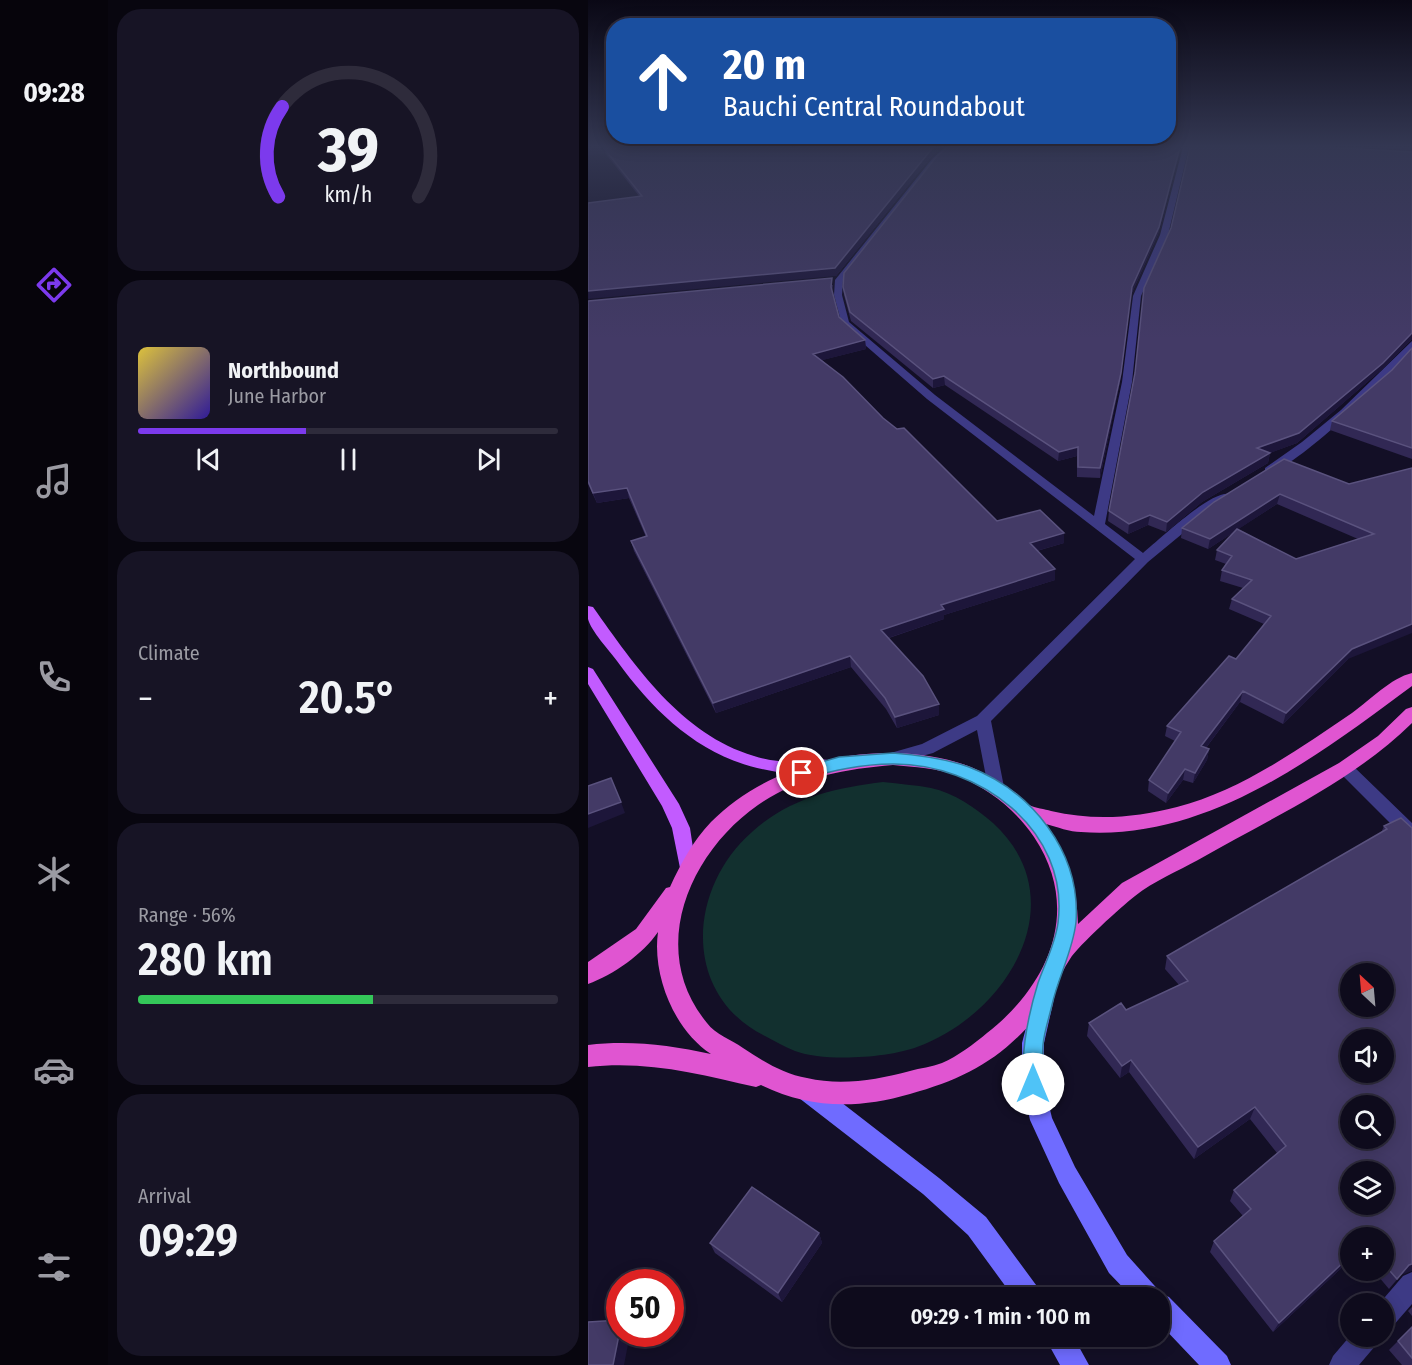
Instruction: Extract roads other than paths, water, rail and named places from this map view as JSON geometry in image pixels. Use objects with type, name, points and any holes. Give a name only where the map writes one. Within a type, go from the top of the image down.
[{"type":"highway","points":[[1027,812],[1045,819],[1084,826],[1128,826],[1170,817],[1228,795],[1286,765],[1412,678]]},
{"type":"highway","points":[[1061,954],[1129,889],[1345,768],[1410,719]]},
{"type":"highway","points":[[588,974],[613,959],[644,934],[677,889],[687,868],[709,838],[736,811],[768,790],[802,773],[839,763],[893,758],[930,762],[964,771],[996,787],[1027,812],[1051,844],[1059,861],[1066,890],[1067,922],[1061,954],[1048,982],[1008,1032],[951,1071],[880,1091],[807,1090],[765,1076],[654,1053],[608,1053],[588,1056]]},
{"type":"highway","points":[[677,889],[667,937],[674,987],[700,1032],[765,1076]]},
{"type":"main road","points":[[588,610],[628,666],[656,699],[679,724],[703,741],[760,764],[790,768],[839,763]]},
{"type":"main road","points":[[588,672],[670,804],[681,828],[687,868]]},
{"type":"main road","points":[[1048,982],[1033,1043],[1033,1084],[1041,1120],[1067,1175],[1118,1264],[1140,1287]]},
{"type":"main road","points":[[807,1090],[931,1186],[977,1226],[1022,1287]]},
{"type":"main road","points":[[1170,1316],[1218,1365]]},
{"type":"main road","points":[[1064,1347],[1076,1365]]},
{"type":"street","points":[[892,211],[834,280],[845,323],[931,397],[1143,559]]},
{"type":"street","points":[[1099,524],[1131,359],[1137,296],[1164,235],[1170,211]]},
{"type":"street","points":[[1255,478],[1291,456],[1385,375],[1412,344]]},
{"type":"street","points":[[893,758],[927,749],[983,720],[1143,559],[1207,507],[1236,490]]},
{"type":"street","points":[[983,720],[996,787]]},
{"type":"street","points":[[1345,768],[1412,834]]},
{"type":"street","points":[[1394,1305],[1412,1285]]},
{"type":"street","points":[[1342,1365],[1358,1347]]}]
